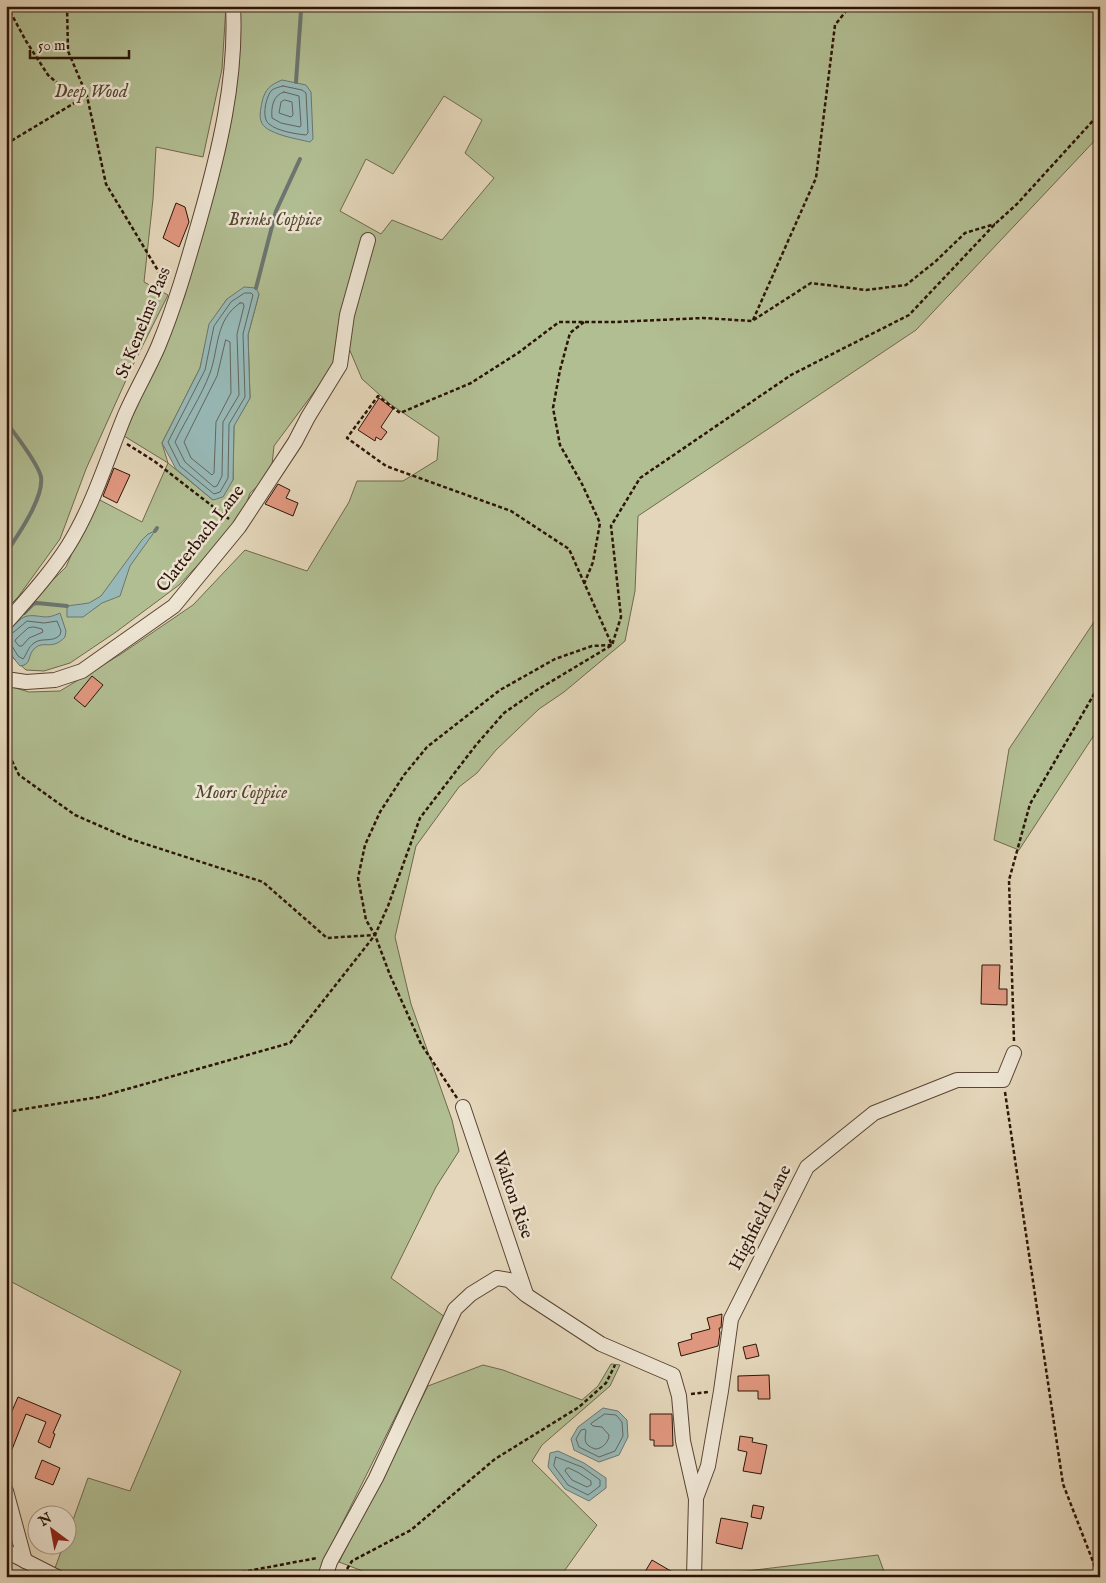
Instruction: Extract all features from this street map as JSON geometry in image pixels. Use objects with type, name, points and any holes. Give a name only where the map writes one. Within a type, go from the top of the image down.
[{"type":"street","name":"St Kenelms Pass","points":[[6,623],[41,584],[68,546],[92,498],[179,294],[218,155],[229,89],[234,26],[233,6]]},
{"type":"street","name":"Clatterbach Lane","points":[[6,678],[26,682],[55,680],[82,671],[174,606],[239,527],[295,442],[340,365],[348,315],[368,240]]},
{"type":"street","points":[[1003,1080],[1014,1053]]},
{"type":"street","name":"Highfield Lane","points":[[696,1499],[708,1466],[731,1319],[808,1167],[874,1113],[957,1080],[1003,1080]]},
{"type":"street","name":"Walton Rise","points":[[463,1107],[526,1295]]},
{"type":"street","points":[[325,1577],[330,1562],[376,1478],[455,1310],[471,1294],[497,1278],[509,1280],[526,1295],[601,1344],[673,1375],[679,1396],[682,1441],[696,1499],[694,1577]]},
{"type":"street","points":[[6,1491],[25,1561]]},
{"type":"street","points":[[6,1551],[57,1577]]},
{"type":"path","points":[[6,6],[48,75],[73,97],[87,96]]},
{"type":"path","points":[[67,6],[68,51],[87,96],[106,184],[169,289]]},
{"type":"path","points":[[752,321],[816,178],[835,25],[850,6]]},
{"type":"path","points":[[6,144],[87,96]]},
{"type":"path","points":[[6,1112],[98,1097],[290,1043],[375,935],[388,906],[420,818],[476,745],[504,713],[537,690],[612,645],[621,617],[611,526],[640,478],[792,374],[909,315],[995,224],[1017,204],[1100,113]]},
{"type":"path","points":[[612,645],[569,549],[511,511],[386,466],[347,438],[378,396],[400,413],[471,383],[518,354],[559,322],[703,318],[752,321],[811,282],[866,290],[906,285],[936,261],[964,233],[995,224]]},
{"type":"path","points":[[584,584],[593,562],[600,523],[582,484],[560,445],[552,408],[570,333],[585,322]]},
{"type":"path","points":[[117,438],[154,461],[239,527]]},
{"type":"path","points":[[463,1107],[421,1044],[390,975],[375,935],[366,920],[358,878],[365,845],[380,812],[404,775],[427,747],[500,690],[554,659],[592,646],[612,645]]},
{"type":"path","points":[[1014,1053],[1009,880],[1030,804],[1100,684]]},
{"type":"path","points":[[6,749],[19,775],[74,815],[130,839],[263,882],[327,938],[375,935]]},
{"type":"path","points":[[1003,1080],[1062,1484],[1099,1577]]},
{"type":"path","points":[[347,1569],[352,1561],[411,1530],[495,1459],[579,1407],[606,1383],[621,1352]]},
{"type":"path","points":[[679,1396],[721,1391]]},
{"type":"path","points":[[216,1577],[317,1558],[330,1562]]},
{"type":"green space","name":"Deep Wood","points":[[6,6],[226,6],[222,69],[203,157],[156,147],[153,199],[144,282],[168,295],[131,369],[86,469],[60,539],[18,597],[6,609]]},
{"type":"green space","points":[[237,6],[1100,6],[1100,135],[916,330],[638,516],[635,591],[625,641],[564,692],[539,709],[496,750],[477,773],[459,787],[416,846],[395,937],[411,1004],[452,1120],[459,1151],[436,1187],[391,1278],[445,1317],[327,1554],[318,1577],[72,1577],[55,1568],[59,1556],[78,1556],[78,1506],[88,1478],[130,1491],[181,1371],[6,1279],[6,685],[29,692],[60,691],[121,654],[193,605],[245,550],[307,571],[349,502],[357,481],[403,481],[437,460],[439,437],[390,404],[362,379],[348,346],[274,446],[271,474],[250,493],[242,518],[179,585],[116,632],[70,663],[44,671],[26,670],[14,659],[6,647],[6,626],[66,567],[96,498],[142,522],[168,463],[124,436],[184,298],[218,177],[236,87]],"holes":[[[444,96],[482,120],[465,153],[494,178],[442,240],[392,220],[381,234],[340,211],[366,159],[393,174]],[[259,294],[248,335],[250,398],[234,425],[233,480],[213,500],[168,463],[162,443],[200,368],[210,324],[227,299]]]},
{"type":"green space","points":[[1100,613],[1100,726],[1019,850],[994,840],[1009,749]]},
{"type":"green space","points":[[611,1364],[620,1365],[610,1386],[542,1445],[532,1461],[597,1525],[560,1577],[378,1577],[339,1562],[428,1386],[483,1365],[503,1370],[582,1400],[598,1386]]},
{"type":"green space","points":[[878,1555],[886,1577],[698,1577],[699,1574],[747,1571]]},
{"type":"water","points":[[282,80],[306,85],[311,92],[313,139],[310,142],[275,133],[263,126],[260,112],[266,91]]},
{"type":"water","points":[[244,287],[256,288],[259,294],[248,335],[250,398],[234,426],[233,480],[223,497],[213,500],[176,469],[162,443],[200,368],[209,324],[227,299]]},
{"type":"water","points":[[155,531],[130,566],[120,596],[102,603],[83,617],[67,617],[67,606],[89,603],[101,596],[142,540],[148,534]]},
{"type":"water","points":[[60,613],[66,631],[65,637],[56,644],[38,646],[33,651],[28,662],[20,666],[9,650],[6,631],[27,616],[46,617]]},
{"type":"water","points":[[603,1408],[618,1411],[627,1420],[628,1437],[619,1455],[599,1462],[574,1450],[571,1439],[578,1427]]},
{"type":"water","points":[[558,1451],[584,1463],[606,1478],[606,1488],[589,1501],[565,1489],[548,1467],[550,1453]]},
{"type":"building","points":[[176,203],[185,207],[189,222],[179,247],[163,238]]},
{"type":"building","points":[[379,398],[393,409],[381,427],[387,432],[381,440],[376,437],[375,441],[358,430]]},
{"type":"building","points":[[114,468],[130,475],[117,503],[103,496]]},
{"type":"building","points":[[278,484],[290,490],[286,498],[298,503],[293,516],[265,504]]},
{"type":"building","points":[[92,676],[103,685],[85,707],[74,698]]},
{"type":"building","points":[[982,965],[1000,965],[999,989],[1007,989],[1007,1005],[981,1004]]},
{"type":"building","points":[[722,1314],[718,1346],[681,1356],[678,1343],[692,1339],[691,1334],[710,1329],[707,1318]]},
{"type":"building","points":[[756,1344],[759,1356],[746,1359],[743,1347]]},
{"type":"building","points":[[769,1375],[770,1399],[758,1399],[758,1391],[738,1391],[738,1376]]},
{"type":"building","points":[[18,1397],[61,1415],[53,1433],[55,1434],[50,1448],[38,1442],[46,1422],[26,1414],[7,1462],[6,1425]]},
{"type":"building","points":[[650,1414],[672,1414],[673,1446],[654,1446],[654,1440],[650,1440]]},
{"type":"building","points":[[740,1436],[753,1438],[752,1442],[767,1445],[761,1474],[743,1471],[747,1452],[738,1450]]},
{"type":"building","points":[[42,1460],[60,1468],[53,1485],[35,1478]]},
{"type":"building","points":[[753,1505],[764,1507],[761,1519],[751,1517]]},
{"type":"building","points":[[721,1518],[748,1523],[742,1549],[716,1543]]},
{"type":"building","points":[[652,1560],[681,1577],[642,1577]]},
{"type":"waterway","points":[[296,82],[300,6]]},
{"type":"waterway","points":[[256,288],[276,211],[300,159]]},
{"type":"waterway","points":[[6,422],[31,457],[41,477],[41,486],[34,506],[6,553]]},
{"type":"waterway","points":[[24,613],[33,604],[37,603],[67,606]]},
{"type":"park label","name":"Brinks Coppice","points":[[275,220]]},
{"type":"park label","name":"Moors Coppice","points":[[241,793]]}]
